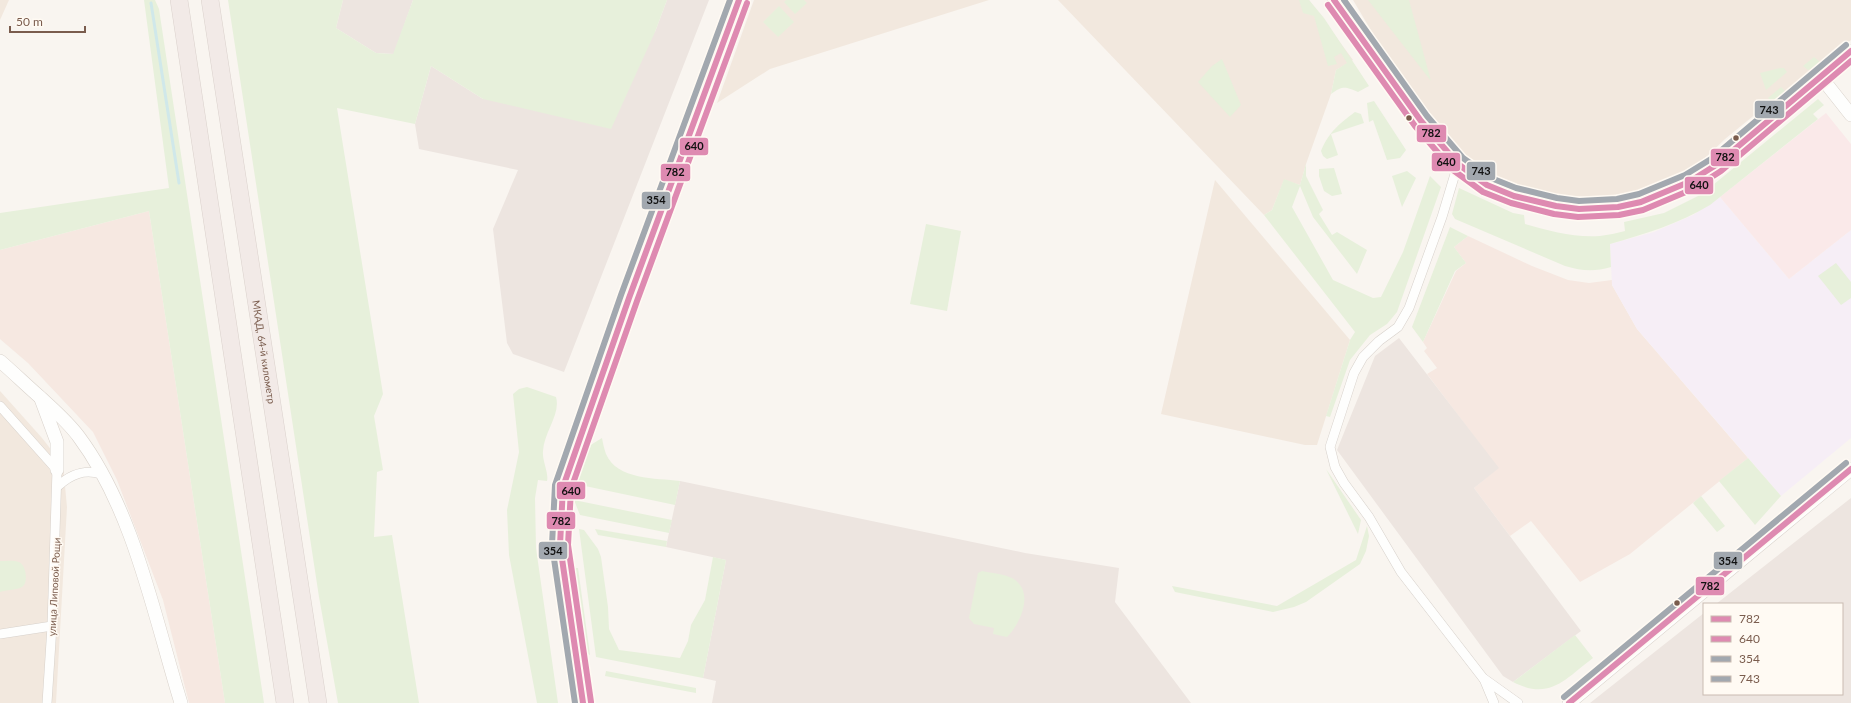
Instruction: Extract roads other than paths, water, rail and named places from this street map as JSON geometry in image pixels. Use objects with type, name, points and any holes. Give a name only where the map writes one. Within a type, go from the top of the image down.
[{"type":"highway","points":[[179,0],[285,703]]},
{"type":"highway","name":"МКАД, 64-й километр","points":[[210,0],[318,703]]},
{"type":"street","points":[[583,703],[560,545],[563,487],[629,298],[739,0]]},
{"type":"street","points":[[1334,0],[1421,121],[1458,164],[1494,188],[1524,200],[1579,209],[1599,209],[1641,202],[1684,184],[1708,170],[1851,51]]},
{"type":"street","points":[[1821,77],[1851,115]]},
{"type":"street","points":[[1458,164],[1442,217],[1409,308],[1398,327],[1379,341],[1363,357],[1354,373],[1330,447],[1335,467],[1344,483],[1369,517],[1401,572],[1483,678],[1494,703]]},
{"type":"street","points":[[0,361],[61,416],[79,438],[101,474],[115,501],[130,537],[181,703]]},
{"type":"street","points":[[40,398],[57,442],[57,470]]},
{"type":"street","points":[[0,406],[57,470]]},
{"type":"street","points":[[1569,703],[1851,469]]},
{"type":"street","name":"улица Липовой Рощи","points":[[47,703],[52,626],[58,486],[57,470]]},
{"type":"street","points":[[58,486],[74,474],[93,472],[101,474]]},
{"type":"street","points":[[0,634],[52,626]]},
{"type":"street","points":[[1483,678],[1518,703]]},
{"type":"waterway","points":[[151,3],[179,183]]}]
